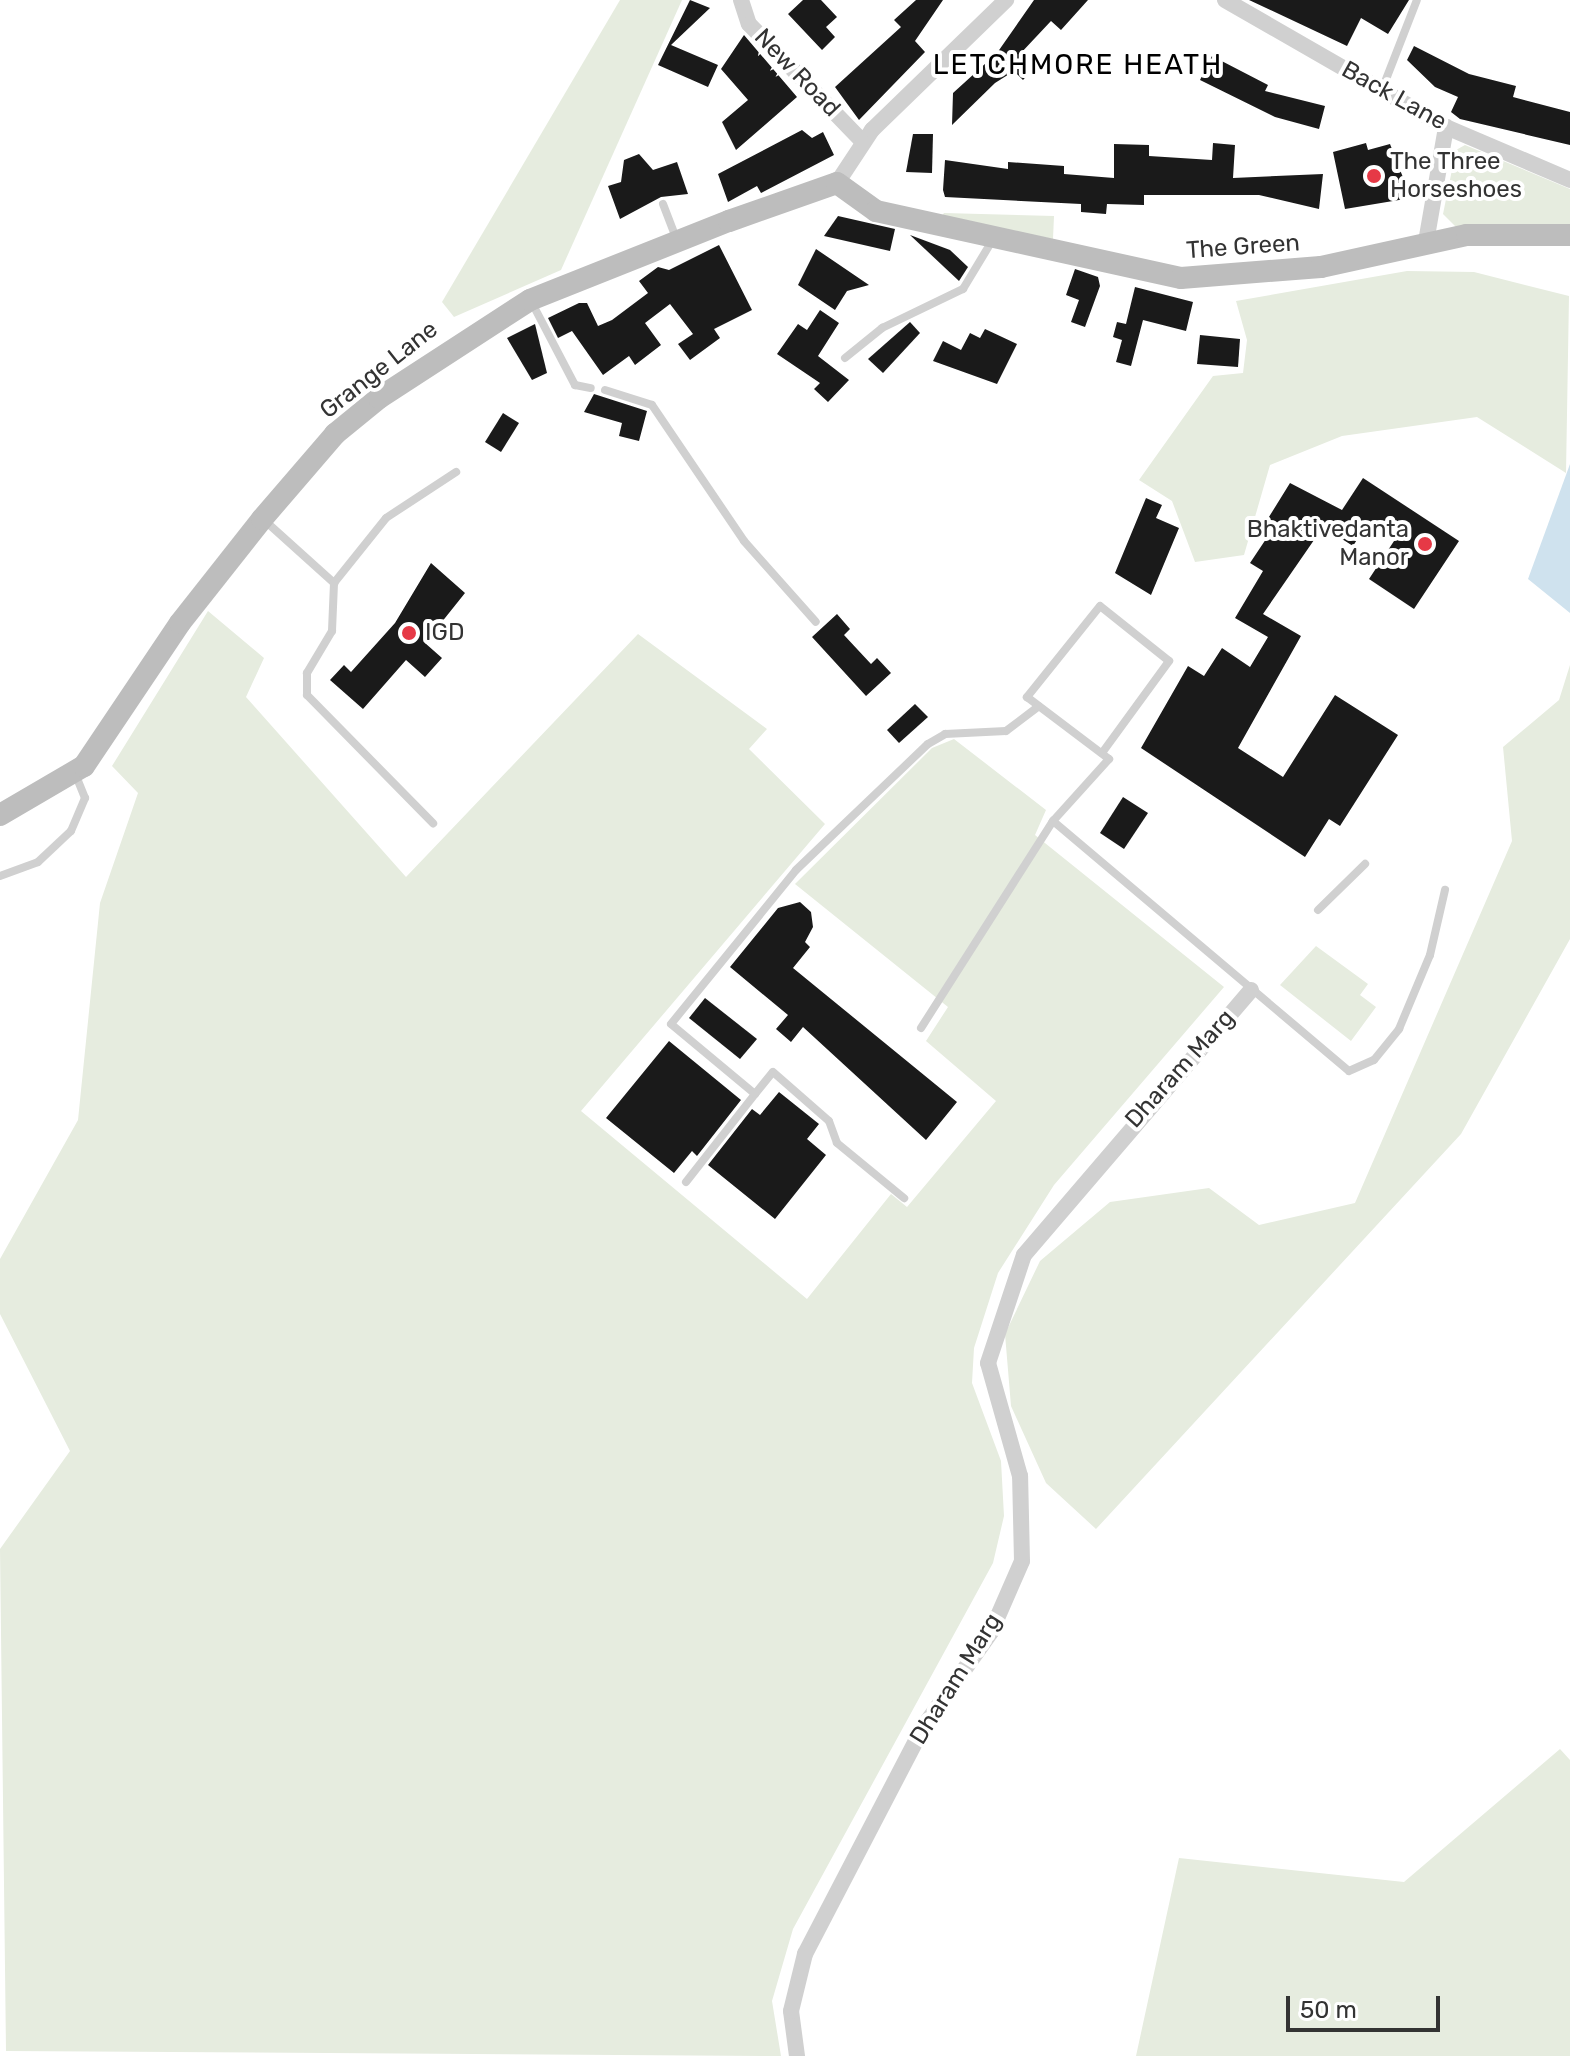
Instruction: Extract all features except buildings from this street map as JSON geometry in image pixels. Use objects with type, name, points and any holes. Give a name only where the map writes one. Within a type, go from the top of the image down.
[{"type":"street","name":"New Road","points":[[741,0],[749,24],[862,141]]},
{"type":"street","points":[[837,183],[862,141],[1006,0]]},
{"type":"street","name":"Back Lane","points":[[1225,0],[1383,87],[1446,127],[1570,180]]},
{"type":"street","points":[[1426,242],[1446,127]]},
{"type":"street","name":"The Green","points":[[837,183],[876,211],[992,241],[1181,278],[1321,267],[1426,242],[1570,235]]},
{"type":"street","name":"Grange Lane","points":[[0,815],[75,773],[109,738],[180,623],[262,519],[335,434],[379,398],[530,300],[677,241],[837,183]]},
{"type":"street","name":"Dharam Marg","points":[[797,2056],[791,2011],[805,1954],[922,1729],[991,1632],[1022,1561],[1020,1476],[988,1363],[1024,1255],[1251,990]]},
{"type":"lane","points":[[1383,87],[1417,0]]},
{"type":"lane","points":[[663,204],[677,241]]},
{"type":"lane","points":[[845,358],[882,328],[963,289],[992,241]]},
{"type":"lane","points":[[530,300],[575,385],[591,388]]},
{"type":"lane","points":[[605,390],[652,405],[744,541],[816,622]]},
{"type":"lane","points":[[433,823],[307,695],[307,673],[332,631],[334,583],[386,518],[456,472]]},
{"type":"lane","points":[[262,519],[334,583]]},
{"type":"lane","points":[[921,1028],[1053,821],[1109,759],[1027,697],[1100,606],[1169,661],[1102,753]]},
{"type":"lane","points":[[755,1094],[671,1024],[796,870],[928,744],[945,734],[1006,731],[1039,706]]},
{"type":"lane","points":[[0,876],[38,862],[71,831],[85,798],[75,773]]},
{"type":"lane","points":[[1053,821],[1340,1068],[1365,1067],[1408,1013],[1445,890]]},
{"type":"lane","points":[[1318,910],[1365,864]]},
{"type":"lane","points":[[686,1182],[773,1072],[829,1121],[837,1143],[904,1198]]},
{"type":"shaded area","points":[[620,0],[682,0],[561,270],[454,317],[442,302]]},
{"type":"shaded area","points":[[1465,145],[1570,189],[1570,224],[1458,229],[1443,214],[1456,150]]},
{"type":"shaded area","points":[[944,213],[1054,216],[1053,239],[941,217]]},
{"type":"shaded area","points":[[1407,271],[1474,272],[1569,296],[1566,473],[1477,417],[1342,436],[1270,465],[1244,555],[1195,562],[1172,501],[1139,480],[1213,376],[1243,373],[1247,340],[1236,301]]},
{"type":"shaded area","points":[[208,611],[264,658],[246,697],[406,877],[638,634],[767,729],[749,749],[825,824],[581,1111],[807,1299],[891,1194],[907,1207],[996,1101],[926,1041],[948,1007],[795,884],[932,748],[954,739],[1046,810],[1035,835],[1224,987],[1054,1185],[998,1273],[974,1348],[972,1383],[1001,1461],[1004,1516],[993,1563],[793,1929],[772,2001],[781,2056],[6,2051],[0,1549],[70,1451],[0,1314],[0,1259],[78,1120],[100,903],[138,793],[112,766]]},
{"type":"shaded area","points":[[1570,665],[1570,939],[1461,1134],[1096,1529],[1046,1483],[1011,1406],[1005,1334],[1040,1261],[1110,1202],[1209,1188],[1259,1225],[1355,1203],[1512,841],[1503,747],[1559,700]]},
{"type":"shaded area","points":[[1316,946],[1368,984],[1360,995],[1376,1007],[1351,1041],[1280,985]]},
{"type":"shaded area","points":[[1560,1749],[1570,1760],[1570,2056],[1136,2056],[1179,1858],[1404,1882]]},
{"type":"water","points":[[1570,464],[1570,613],[1528,579]]},
{"type":"place","name":"The Three Horseshoes","points":[[1374,176]]},
{"type":"place","name":"Bhaktivedanta Manor","points":[[1425,544]]},
{"type":"place","name":"IGD","points":[[409,633]]},
{"type":"district","name":"LETCHMORE HEATH","points":[[1078,65]]}]
